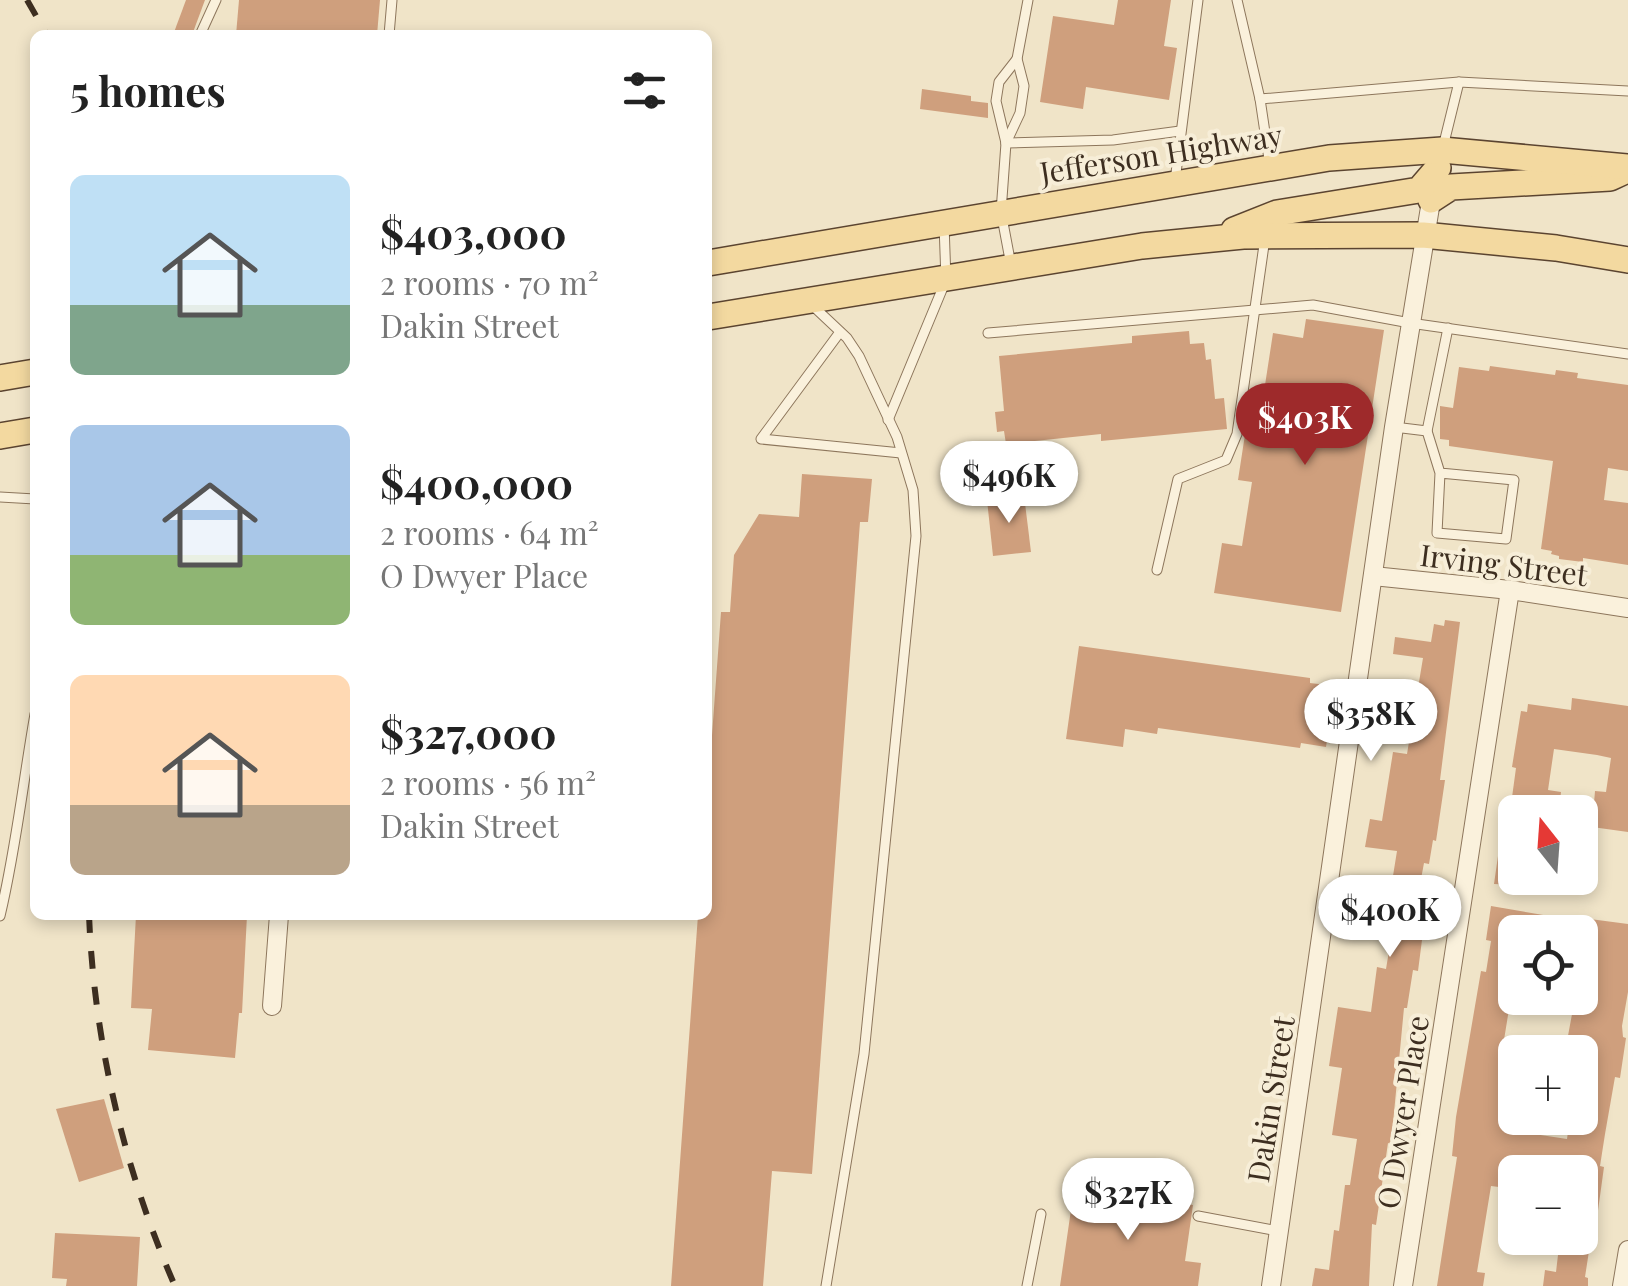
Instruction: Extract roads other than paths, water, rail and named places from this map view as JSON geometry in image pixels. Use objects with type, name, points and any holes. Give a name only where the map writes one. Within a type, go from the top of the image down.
[{"type":"main road","name":"Jefferson Highway","points":[[712,261],[1329,158],[1628,168]]},
{"type":"main road","points":[[1221,238],[1244,224],[1277,213],[1419,190],[1440,159]]},
{"type":"main road","points":[[1430,200],[1451,187],[1610,178],[1628,168]]},
{"type":"main road","points":[[712,316],[1142,246],[1265,235],[1423,235],[1556,248],[1628,260]]},
{"type":"main road","points":[[0,378],[30,373]]},
{"type":"main road","points":[[0,436],[30,434]]},
{"type":"street","name":"Dakin Street","points":[[1271,1286],[1394,427],[1423,235],[1440,159]]},
{"type":"street","name":"Irving Street","points":[[1372,576],[1510,590],[1628,608]]},
{"type":"street","name":"O Dwyer Place","points":[[1403,1286],[1510,590]]},
{"type":"street","points":[[272,1006],[279,920]]},
{"type":"street","points":[[1622,1286],[1628,1250]]},
{"type":"lane","points":[[202,30],[216,0]]},
{"type":"lane","points":[[389,30],[392,0]]},
{"type":"lane","points":[[1006,143],[1020,112],[1024,86],[1018,58],[1028,0]]},
{"type":"lane","points":[[1175,184],[1198,0]]},
{"type":"lane","points":[[1237,0],[1271,168]]},
{"type":"lane","points":[[1012,268],[1000,212],[1006,143],[996,101],[998,82],[1018,58]]},
{"type":"lane","points":[[1260,99],[1460,82],[1628,91]]},
{"type":"lane","points":[[1440,159],[1460,82]]},
{"type":"lane","points":[[1006,143],[1113,140],[1180,131]]},
{"type":"lane","points":[[888,420],[946,280],[944,221]]},
{"type":"lane","points":[[1157,570],[1178,480],[1226,460],[1236,434],[1265,235]]},
{"type":"lane","points":[[807,301],[859,356],[902,453],[913,490],[916,536],[864,1054],[826,1286]]},
{"type":"lane","points":[[988,333],[1313,305],[1628,354]]},
{"type":"lane","points":[[1440,473],[1514,480],[1506,540],[1438,533],[1440,473],[1427,431],[1448,328]]},
{"type":"lane","points":[[840,332],[760,439],[902,453]]},
{"type":"lane","points":[[1394,427],[1427,431]]},
{"type":"lane","points":[[0,497],[30,499]]},
{"type":"lane","points":[[0,916],[16,848],[30,742]]},
{"type":"lane","points":[[1027,1286],[1041,1214]]},
{"type":"lane","points":[[1198,1216],[1278,1231]]},
{"type":"railway","points":[[27,0],[44,30]]},
{"type":"railway","points":[[89,920],[97,1010],[115,1104],[141,1197],[175,1286]]}]
